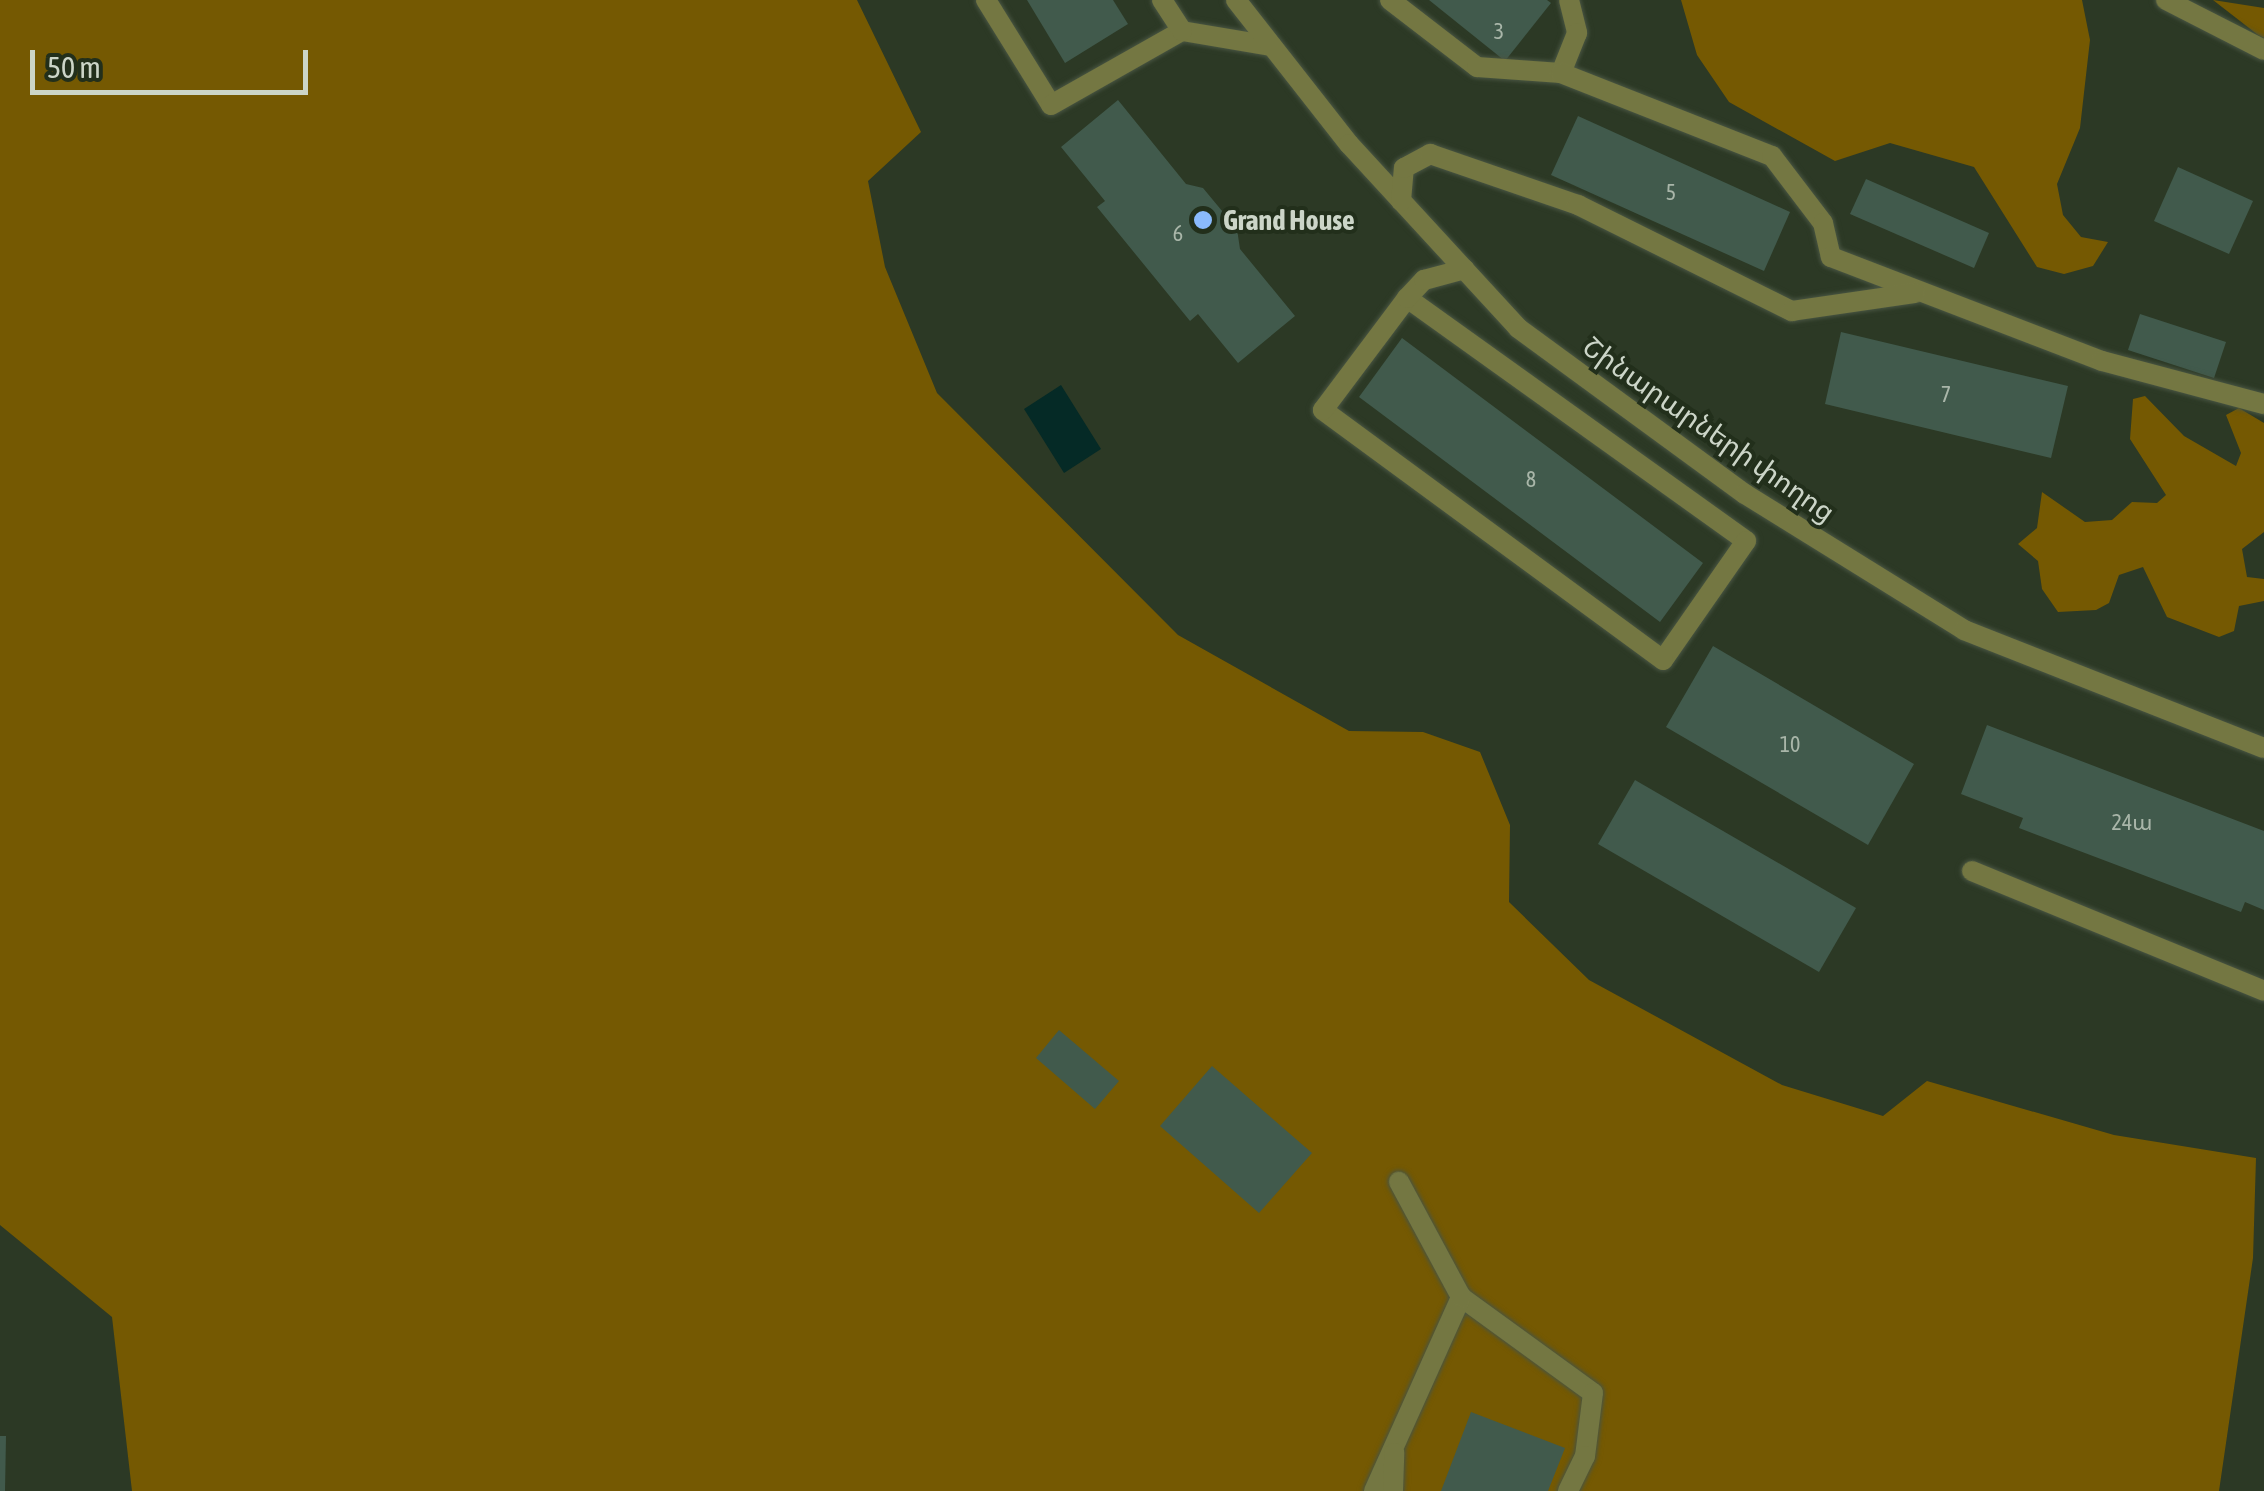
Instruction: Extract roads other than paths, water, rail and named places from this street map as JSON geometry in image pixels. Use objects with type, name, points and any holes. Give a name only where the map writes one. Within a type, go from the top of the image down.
[{"type":"street","points":[[986,0],[1052,106],[1182,31],[1272,46]]},
{"type":"street","points":[[1162,0],[1182,31]]},
{"type":"street","name":"Շինարարների փողոց","points":[[1236,0],[1401,200],[1518,328],[1730,484],[1964,630],[2264,748]]},
{"type":"street","points":[[1390,0],[1478,67],[1561,74],[1772,156],[1816,212],[1831,258],[2102,362],[2264,404]]},
{"type":"street","points":[[1561,74],[1577,34],[1570,0]]},
{"type":"street","points":[[2166,0],[2264,50]]},
{"type":"street","points":[[1401,200],[1404,168],[1430,154],[1578,205],[1792,311],[1920,292]]},
{"type":"street","points":[[1407,298],[1746,541],[1664,660],[1322,410],[1407,298],[1424,280],[1465,270]]},
{"type":"street","points":[[1972,871],[2264,990]]},
{"type":"street","points":[[1399,1182],[1461,1296],[1593,1392],[1585,1456],[1568,1491]]},
{"type":"street","points":[[1374,1491],[1461,1296]]},
{"type":"street","points":[[1393,1491],[1394,1443]]},
{"type":"water","points":[[1061,385],[1101,449],[1064,473],[1024,409]]},
{"type":"place","name":"Grand House","points":[[1203,220]]}]
